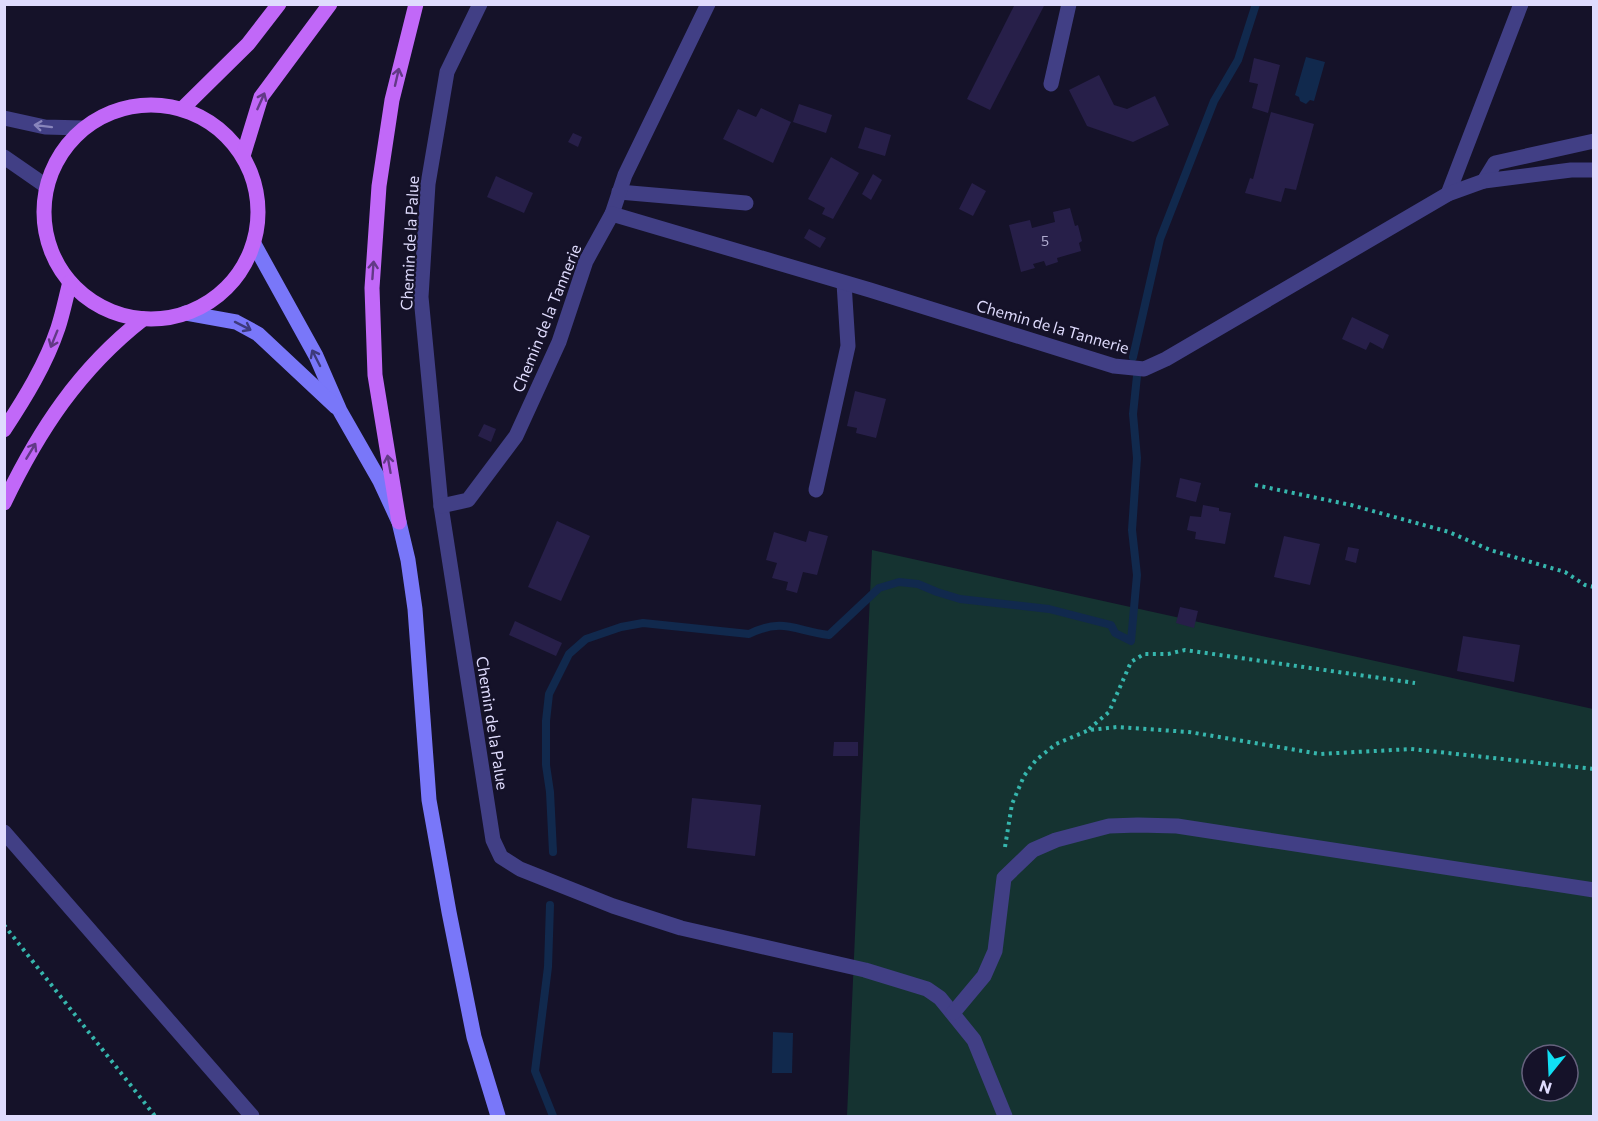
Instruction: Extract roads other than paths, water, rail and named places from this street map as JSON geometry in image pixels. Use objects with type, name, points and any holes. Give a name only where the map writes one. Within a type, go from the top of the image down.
[{"type":"main road","points":[[182,109],[248,44],[279,4]]},
{"type":"main road","points":[[243,156],[261,97],[330,4]]},
{"type":"main road","points":[[416,4],[392,100],[380,186],[372,288],[375,375],[416,609],[431,812],[474,1037],[498,1116]]},
{"type":"main road","points":[[147,104],[182,109],[206,119],[226,136],[243,156],[255,184],[259,214],[254,244],[239,274],[216,298],[186,313],[165,318],[144,319],[116,314],[91,301],[70,282],[52,253],[43,220],[46,186],[60,154],[83,128],[113,111],[147,104]]},
{"type":"main road","points":[[254,244],[316,356],[340,411],[380,481],[399,522]]},
{"type":"main road","points":[[4,430],[46,359],[58,328],[70,282]]},
{"type":"main road","points":[[186,313],[236,322],[258,334],[340,411]]},
{"type":"main road","points":[[4,502],[23,464],[57,408],[118,339],[144,319]]},
{"type":"street","name":"Chemin de la Palue","points":[[480,4],[447,72],[428,184],[421,297],[441,506],[493,840],[501,857],[520,869],[560,886],[681,928],[865,970],[927,989],[940,998],[953,1012],[974,1040],[1005,1116]]},
{"type":"street","name":"Chemin de la Tannerie","points":[[441,506],[468,500],[516,436],[559,342],[586,261],[612,214],[625,175],[708,4]]},
{"type":"street","points":[[1051,84],[1069,4]]},
{"type":"street","points":[[1448,194],[1521,4]]},
{"type":"street","points":[[4,118],[45,127],[83,128]]},
{"type":"street","points":[[1484,181],[1495,164],[1593,141]]},
{"type":"street","points":[[4,157],[46,186]]},
{"type":"street","name":"Chemin de la Tannerie","points":[[612,214],[1114,366],[1144,369],[1166,359],[1448,194],[1484,181],[1571,170],[1593,170]]},
{"type":"street","points":[[619,192],[746,203]]},
{"type":"street","points":[[816,490],[849,346],[844,283]]},
{"type":"street","points":[[953,1012],[984,976],[995,951],[1004,878],[1033,850],[1056,840],[1109,826],[1177,826],[1593,890]]},
{"type":"street","points":[[4,832],[252,1116]]},
{"type":"water","points":[[1306,57],[1325,62],[1314,101],[1310,100],[1306,104],[1295,95]]},
{"type":"water","points":[[773,1032],[793,1033],[792,1073],[772,1073]]},
{"type":"waterway","points":[[1133,357],[1160,239],[1214,101],[1238,60],[1256,4]]},
{"type":"waterway","points":[[553,852],[550,792],[546,765],[546,721],[549,694],[569,654],[586,639],[621,627],[643,623],[749,634],[771,626],[781,626],[829,635],[879,588],[899,582],[918,584],[960,599],[1049,609],[1111,625],[1115,633],[1131,641],[1137,575],[1132,530],[1137,458],[1133,414],[1137,376]]},
{"type":"waterway","points":[[550,905],[548,967],[535,1071],[553,1116]]}]
